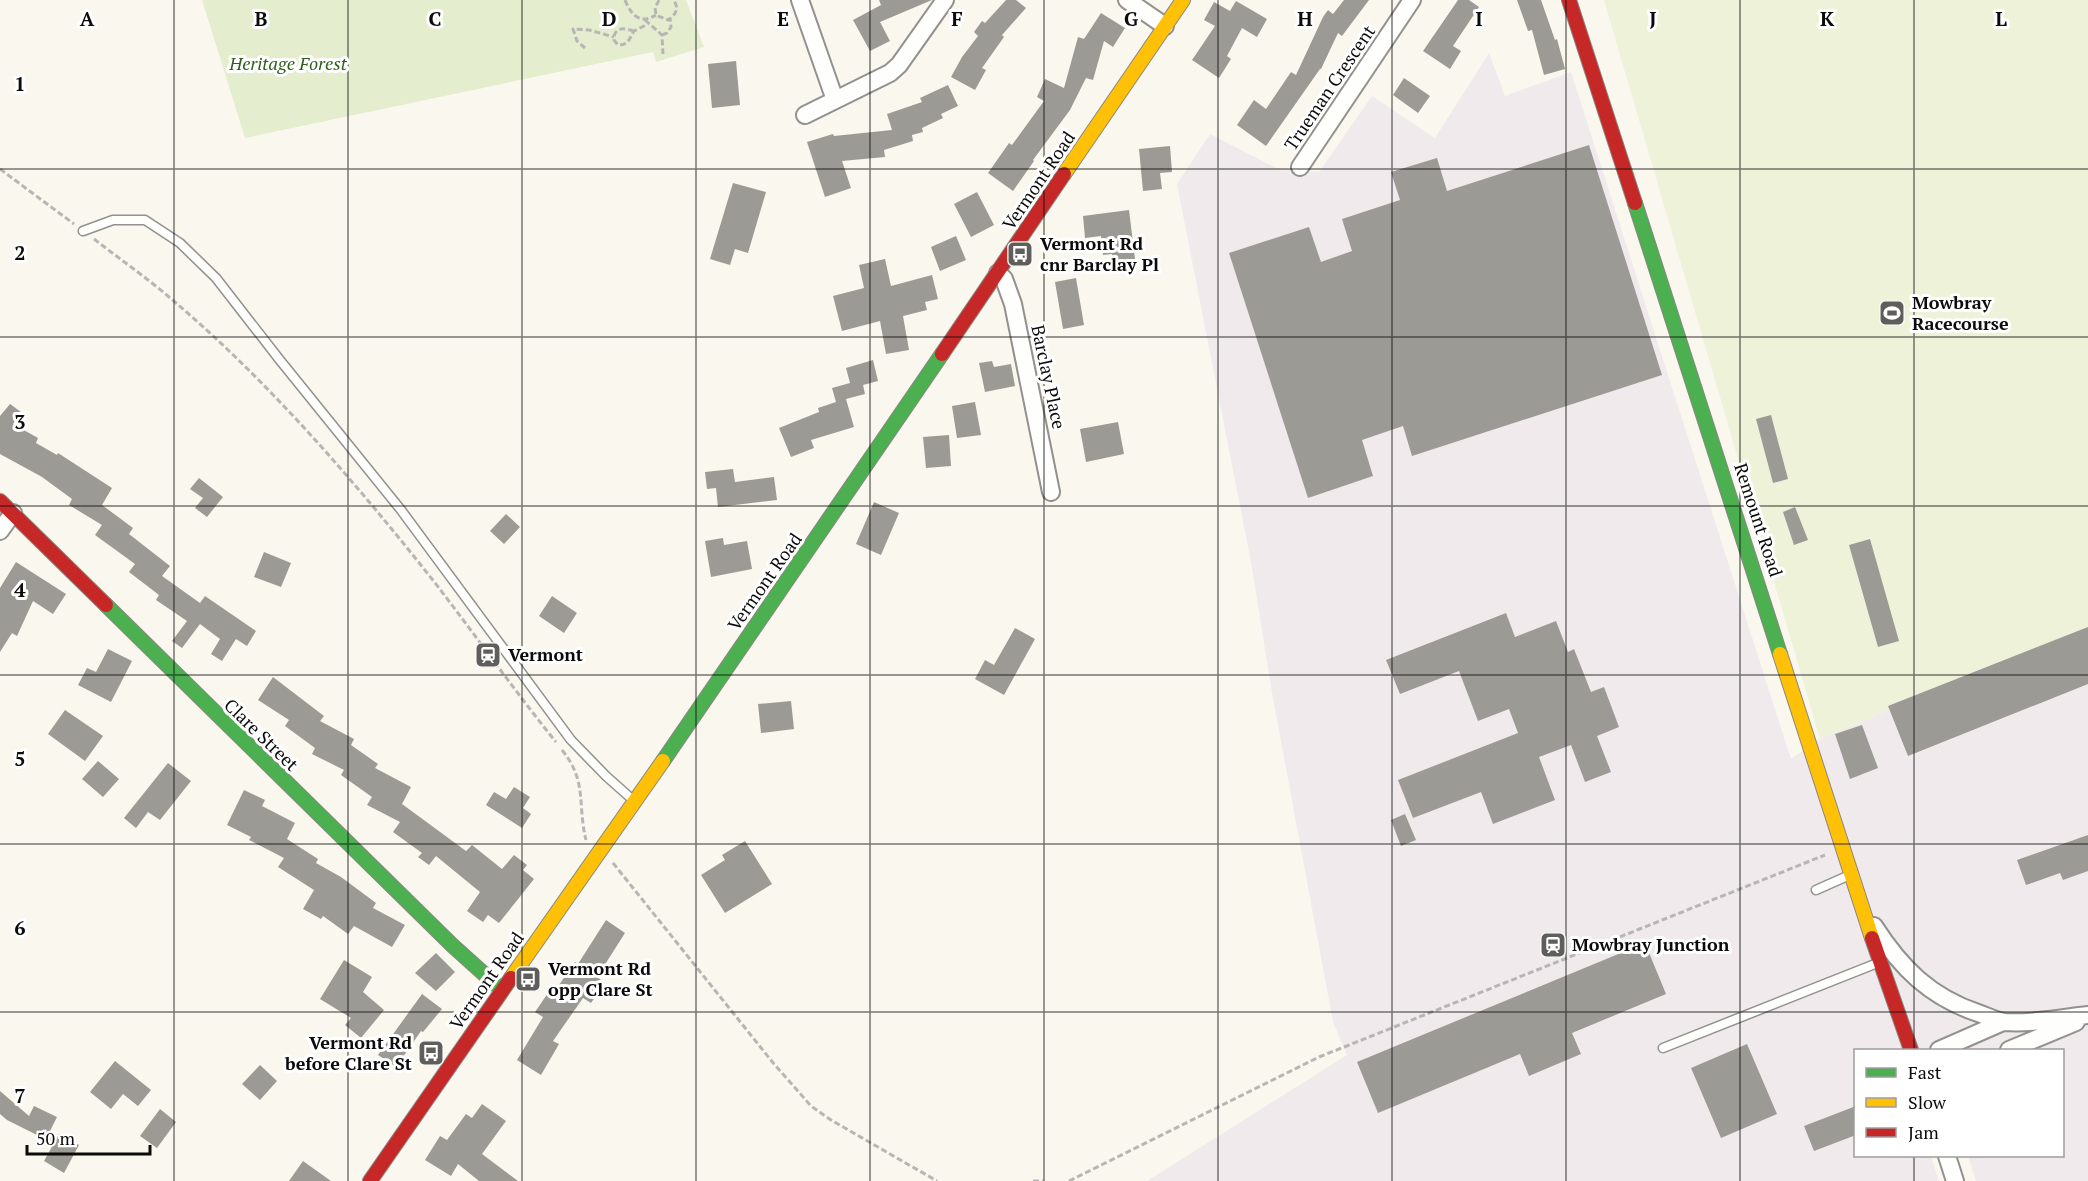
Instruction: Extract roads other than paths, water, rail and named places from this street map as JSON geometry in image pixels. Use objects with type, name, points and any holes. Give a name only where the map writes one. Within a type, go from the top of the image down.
[{"type":"street","points":[[800,0],[835,100]]},
{"type":"street","points":[[805,115],[890,73],[899,65],[945,0]]},
{"type":"street","points":[[1127,0],[1165,26]]},
{"type":"street","name":"Vermont Road","points":[[370,1181],[770,607],[1183,0]]},
{"type":"street","name":"Trueman Crescent","points":[[1300,167],[1412,0]]},
{"type":"street","name":"Remount Road","points":[[1569,0],[1880,962],[1911,1049]]},
{"type":"street","name":"Barclay Place","points":[[998,273],[1004,279],[1013,304],[1051,492]]},
{"type":"street","name":"Clare Street","points":[[0,501],[453,946],[502,990]]},
{"type":"street","points":[[0,531],[12,513]]},
{"type":"street","points":[[1864,910],[1893,955],[1926,988],[1959,1007],[1999,1024],[2008,1049]]},
{"type":"street","points":[[1941,1049],[1999,1024],[2088,1016]]},
{"type":"street","points":[[2010,1049],[2088,1016]]},
{"type":"street","points":[[1948,1157],[1955,1181]]},
{"type":"lane","points":[[83,231],[113,220],[145,220],[180,243],[216,278],[401,510],[571,740],[634,801]]},
{"type":"lane","points":[[1816,890],[1852,874]]},
{"type":"lane","points":[[1663,1048],[1880,962]]},
{"type":"place","name":"Vermont Rd cnr Barclay Pl","points":[[1020,254]]},
{"type":"place","name":"Mowbray Racecourse","points":[[1892,313]]},
{"type":"place","name":"Vermont","points":[[488,655]]},
{"type":"place","name":"Mowbray Junction","points":[[1553,945]]},
{"type":"place","name":"Vermont Rd opp Clare St","points":[[528,979]]},
{"type":"place","name":"Vermont Rd before Clare St","points":[[431,1053]]},
{"type":"park label","name":"Heritage Forest","points":[[288,64]]}]
